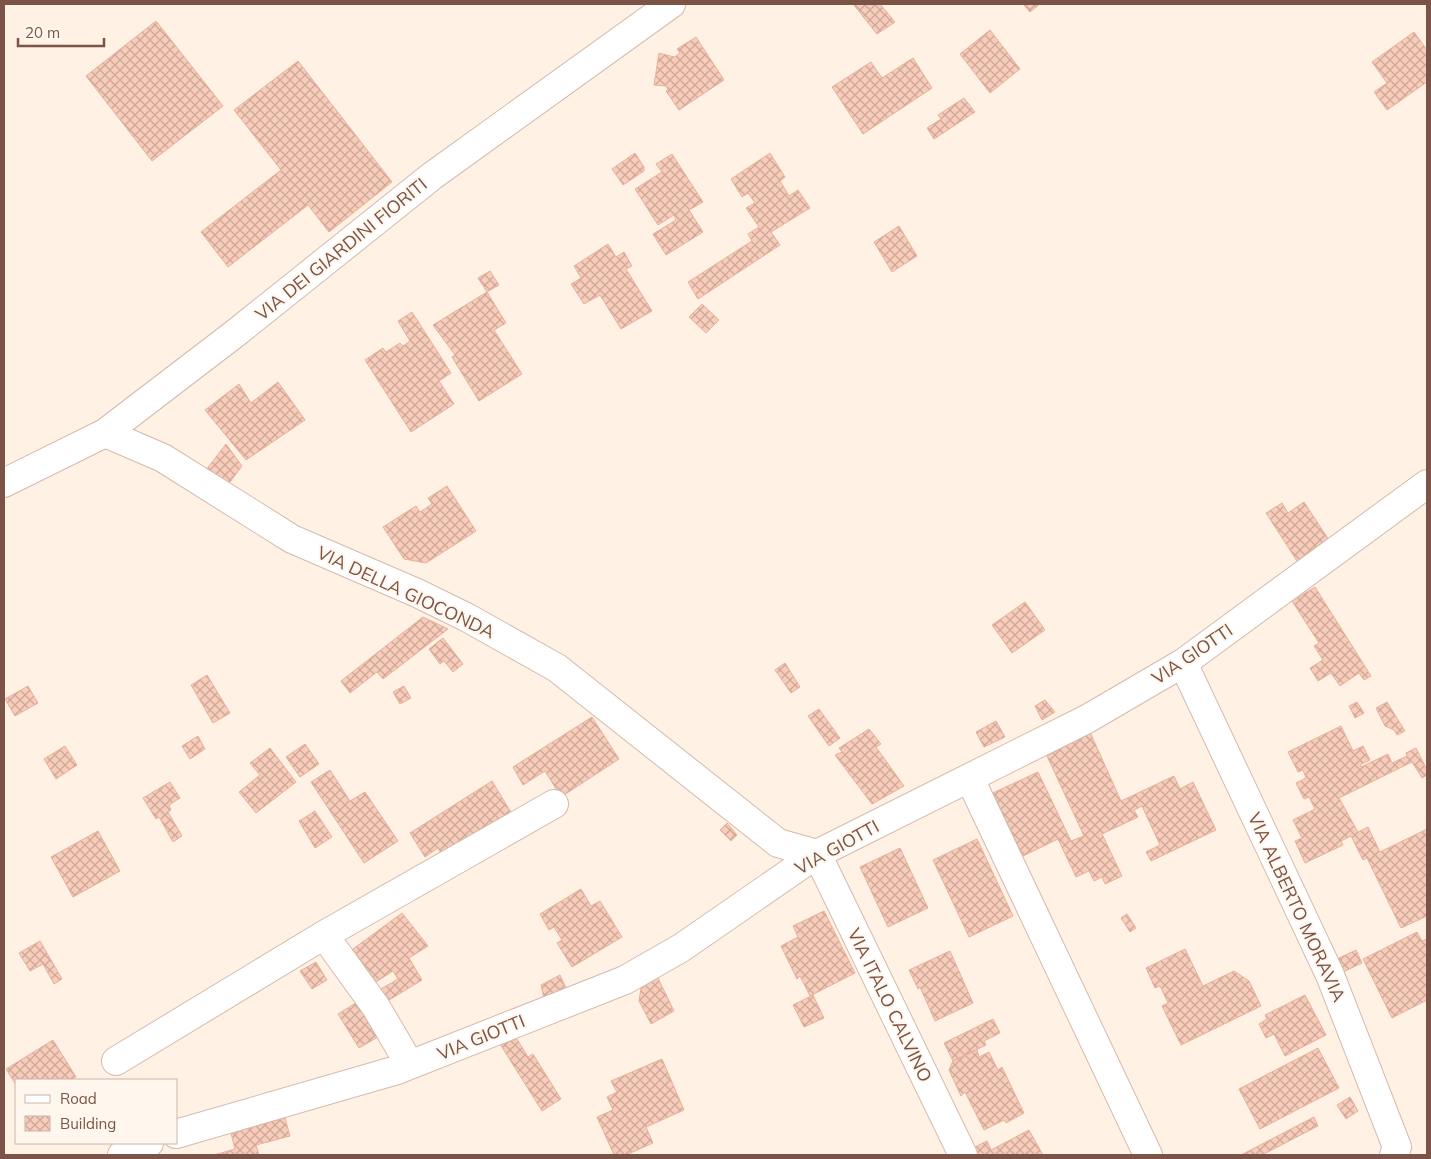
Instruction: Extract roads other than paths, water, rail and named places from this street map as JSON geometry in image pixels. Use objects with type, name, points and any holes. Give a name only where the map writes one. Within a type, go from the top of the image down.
[{"type":"street","name":"VIA DEI GIARDINI FIORITI","points":[[4,483],[105,433],[237,332],[432,176],[672,4]]},
{"type":"street","name":"VIA DELLA GIOCONDA","points":[[105,433],[163,458],[292,539],[417,593],[466,617],[557,668],[778,843],[817,854]]},
{"type":"street","name":"VIA GIOTTI","points":[[178,1133],[410,1065],[625,980],[681,948],[817,854],[970,780],[1087,719],[1183,663],[1427,484]]},
{"type":"street","name":"VIA ALBERTO MORAVIA","points":[[1183,663],[1330,975],[1398,1148],[1394,1155]]},
{"type":"street","points":[[970,780],[1148,1155]]},
{"type":"street","points":[[116,1061],[324,935],[554,804]]},
{"type":"street","name":"VIA ITALO CALVINO","points":[[817,854],[963,1155]]},
{"type":"street","points":[[324,935],[376,1007],[410,1065]]},
{"type":"street","points":[[122,1155],[146,1144]]}]
